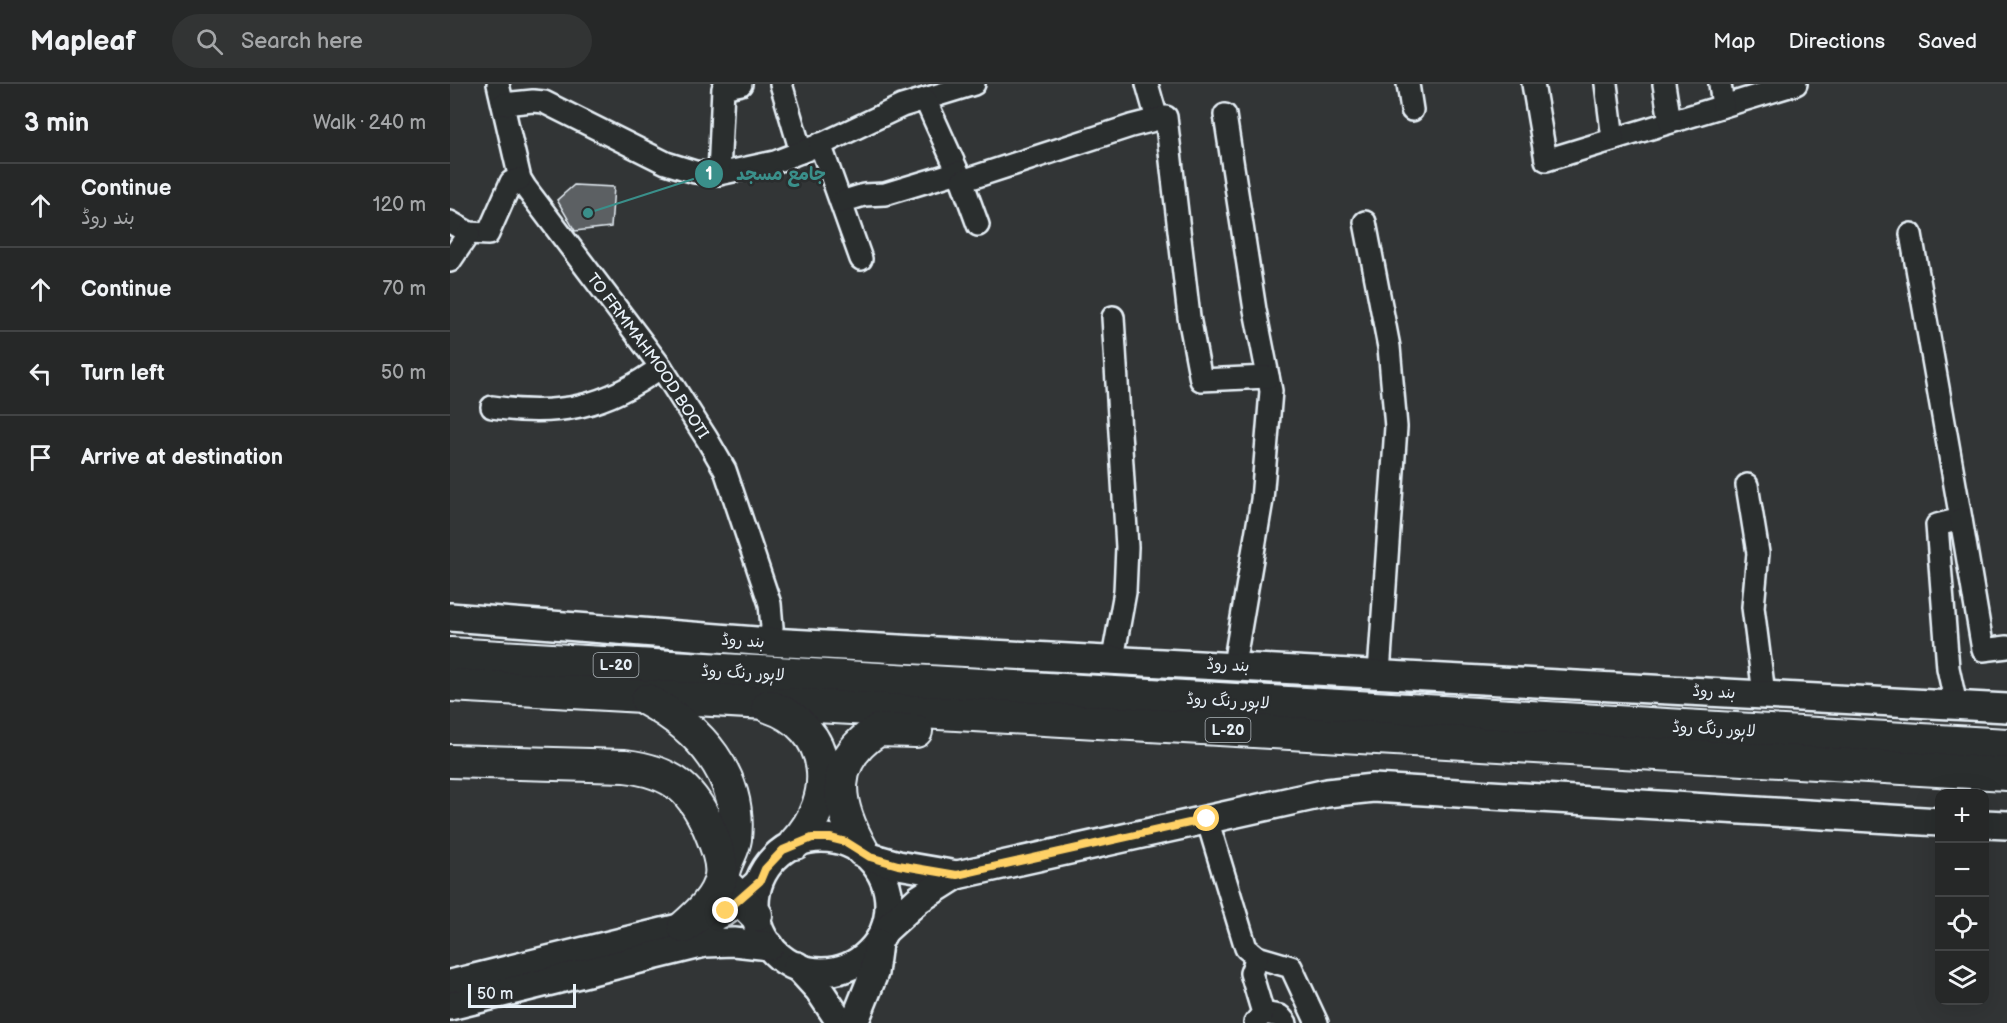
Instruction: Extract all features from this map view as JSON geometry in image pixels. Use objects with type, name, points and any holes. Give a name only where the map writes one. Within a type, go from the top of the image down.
[{"type":"highway","points":[[450,638],[559,647],[636,666]]},
{"type":"highway","name":"لاہور رنگ روڈ","points":[[450,654],[2007,745]]},
{"type":"highway","name":"لاہور رنگ روڈ","points":[[450,685],[644,698],[2007,774]]},
{"type":"highway","points":[[644,698],[681,719],[716,758],[724,774],[734,807],[733,846],[744,893]]},
{"type":"highway","points":[[758,704],[784,713],[801,726],[813,742],[823,768],[823,789],[819,809],[813,822],[795,843]]},
{"type":"highway","points":[[866,853],[845,818],[841,802],[841,784],[850,752],[878,730],[1213,743],[1315,735]]},
{"type":"highway","points":[[450,761],[625,766],[663,775],[687,791],[700,808],[715,841],[744,893]]},
{"type":"highway","points":[[684,927],[706,905],[744,893]]},
{"type":"main road","name":"بند روڈ","points":[[450,618],[769,642],[1113,658],[2007,708]]},
{"type":"main road","points":[[797,966],[814,971],[841,968],[866,956],[881,936],[919,899],[957,875],[1327,793],[1373,788],[1935,822]]},
{"type":"main road","points":[[1989,824],[2007,825]]},
{"type":"main road","points":[[841,1023],[819,990],[797,966],[770,946],[744,893],[774,858],[795,843],[812,838],[830,838],[846,842],[866,853],[898,865],[957,875]]},
{"type":"main road","points":[[854,1023],[874,973],[881,936],[890,910],[888,891],[881,872],[866,853]]},
{"type":"main road","points":[[450,984],[684,927]]},
{"type":"main road","points":[[450,1006],[705,944],[734,942],[770,946]]},
{"type":"street","points":[[719,174],[723,88],[741,84]]},
{"type":"street","points":[[781,84],[811,148],[841,202],[861,259]]},
{"type":"street","points":[[500,94],[536,93],[666,163],[695,172],[719,174],[775,162],[811,148],[902,105],[974,84]]},
{"type":"street","points":[[1147,84],[1157,119]]},
{"type":"street","points":[[1408,84],[1412,110]]},
{"type":"street","points":[[1533,84],[1546,159],[1784,86]]},
{"type":"street","points":[[1606,84],[1613,139]]},
{"type":"street","points":[[1664,84],[1670,122]]},
{"type":"street","points":[[1720,84],[1723,106]]},
{"type":"street","name":"TO FRMMAHMOOD BOOTI","points":[[500,94],[520,179],[661,367],[725,470],[770,604],[772,627],[769,642]]},
{"type":"street","points":[[925,99],[960,177],[978,225]]},
{"type":"street","points":[[1225,115],[1271,391],[1262,500],[1234,665]]},
{"type":"street","points":[[841,202],[864,195],[885,194],[960,177],[1166,117],[1189,317],[1201,380],[1268,377]]},
{"type":"street","points":[[450,222],[469,233],[488,234],[512,182],[520,179]]},
{"type":"street","points":[[1365,222],[1389,347],[1396,427],[1379,673]]},
{"type":"street","points":[[450,261],[469,233]]},
{"type":"street","points":[[1911,234],[1983,650],[2007,647]]},
{"type":"street","points":[[1113,317],[1127,547],[1125,592],[1113,658]]},
{"type":"street","points":[[492,407],[522,411],[552,411],[581,407],[628,389],[661,367]]},
{"type":"street","points":[[1747,485],[1758,553],[1754,607],[1764,694]]},
{"type":"street","points":[[1956,705],[1948,668],[1937,525],[1961,519]]},
{"type":"street","points":[[1207,819],[1246,948],[1257,957],[1291,967],[1317,1023]]},
{"type":"street","points":[[1257,957],[1252,966],[1252,982],[1259,1018],[1280,1016],[1286,1023]]},
{"type":"building","points":[[574,185],[614,187],[611,227],[575,231],[557,200]]},
{"type":"place","name":"جامع مسجد","points":[[588,213]]},
{"type":"route","points":[[726,911],[760,881],[765,869],[783,850],[795,843],[812,838],[830,838],[846,842],[870,857],[898,865],[957,875],[1207,819]]}]
